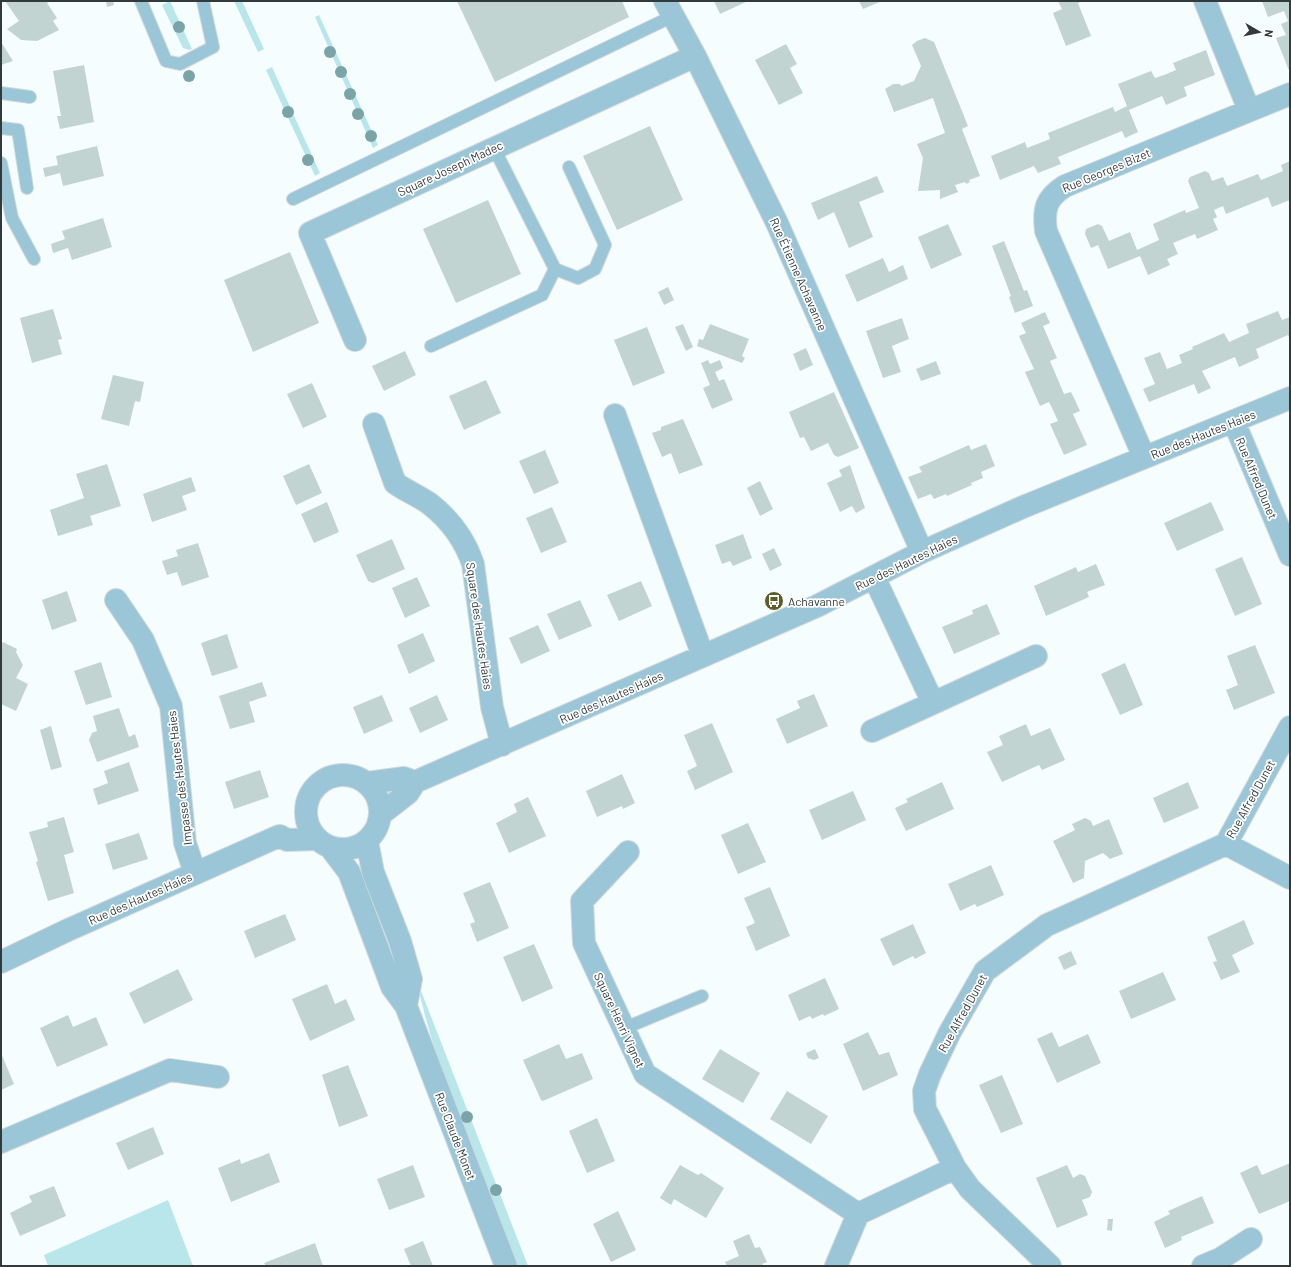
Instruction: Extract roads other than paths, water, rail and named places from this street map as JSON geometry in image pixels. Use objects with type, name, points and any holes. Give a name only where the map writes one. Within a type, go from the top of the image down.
[{"type":"street","points":[[1205,1],[1250,110]]},
{"type":"street","name":"Rue Étienne Achavanne","points":[[669,9],[695,56],[777,223],[922,552]]},
{"type":"street","name":"Square Joseph Madec","points":[[355,340],[310,233],[695,56]]},
{"type":"street","name":"Rue Georges Bizet","points":[[1144,457],[1046,230],[1044,215],[1048,202],[1055,192],[1065,186],[1290,94]]},
{"type":"street","name":"Rue des Hautes Haies","points":[[381,814],[408,793],[415,782],[817,606],[922,552],[1023,507],[1290,398]]},
{"type":"street","points":[[615,415],[703,656]]},
{"type":"street","name":"Rue Alfred Dunet","points":[[1234,422],[1290,555]]},
{"type":"street","name":"Square des Hautes Haies","points":[[374,424],[395,483],[429,503],[461,537],[468,551],[472,564],[492,707],[502,745]]},
{"type":"street","points":[[874,577],[933,703]]},
{"type":"street","name":"Impasse des Hautes Haies","points":[[116,600],[143,640],[171,706],[186,843],[195,873]]},
{"type":"street","points":[[872,731],[1036,656]]},
{"type":"street","name":"Rue Alfred Dunet","points":[[1050,1266],[970,1189],[955,1168],[925,1108],[924,1091],[926,1082],[950,1032],[985,970],[1047,925],[1226,844],[1290,727]]},
{"type":"street","points":[[306,813],[294,817],[283,824],[280,836],[287,840],[324,843],[346,849],[361,845],[374,833],[381,814],[376,794],[367,783],[354,776],[344,775],[333,776],[322,782],[313,790],[308,801],[306,813],[311,831],[324,843]]},
{"type":"street","points":[[367,783],[404,778],[415,782]]},
{"type":"street","name":"Rue des Hautes Haies","points":[[1,962],[195,873],[280,836]]},
{"type":"street","points":[[367,841],[373,872],[400,941],[411,979],[406,1006]]},
{"type":"street","name":"Rue Claude Monet","points":[[324,843],[349,872],[392,987],[406,1006],[506,1266]]},
{"type":"street","points":[[1226,844],[1290,878]]},
{"type":"street","name":"Square Henri Vignet","points":[[628,852],[582,901],[584,942],[645,1074],[858,1214]]},
{"type":"street","points":[[1,1142],[170,1070],[218,1076]]},
{"type":"street","points":[[836,1266],[858,1214],[955,1168]]},
{"type":"street","points":[[1203,1266],[1220,1259],[1251,1239]]},
{"type":"lane","points":[[141,1],[166,61],[180,64],[213,47],[203,1]]},
{"type":"lane","points":[[293,199],[669,9]]},
{"type":"lane","points":[[1,92],[30,97]]},
{"type":"lane","points":[[1,128],[18,130],[27,188]]},
{"type":"lane","points":[[494,148],[555,269],[578,278],[595,269],[605,245],[569,167]]},
{"type":"lane","points":[[1,163],[12,218],[34,259]]},
{"type":"lane","points":[[431,346],[542,295],[555,269]]},
{"type":"lane","points":[[625,1028],[702,996]]},
{"type":"place","name":"Achavanne","points":[[774,601]]}]
